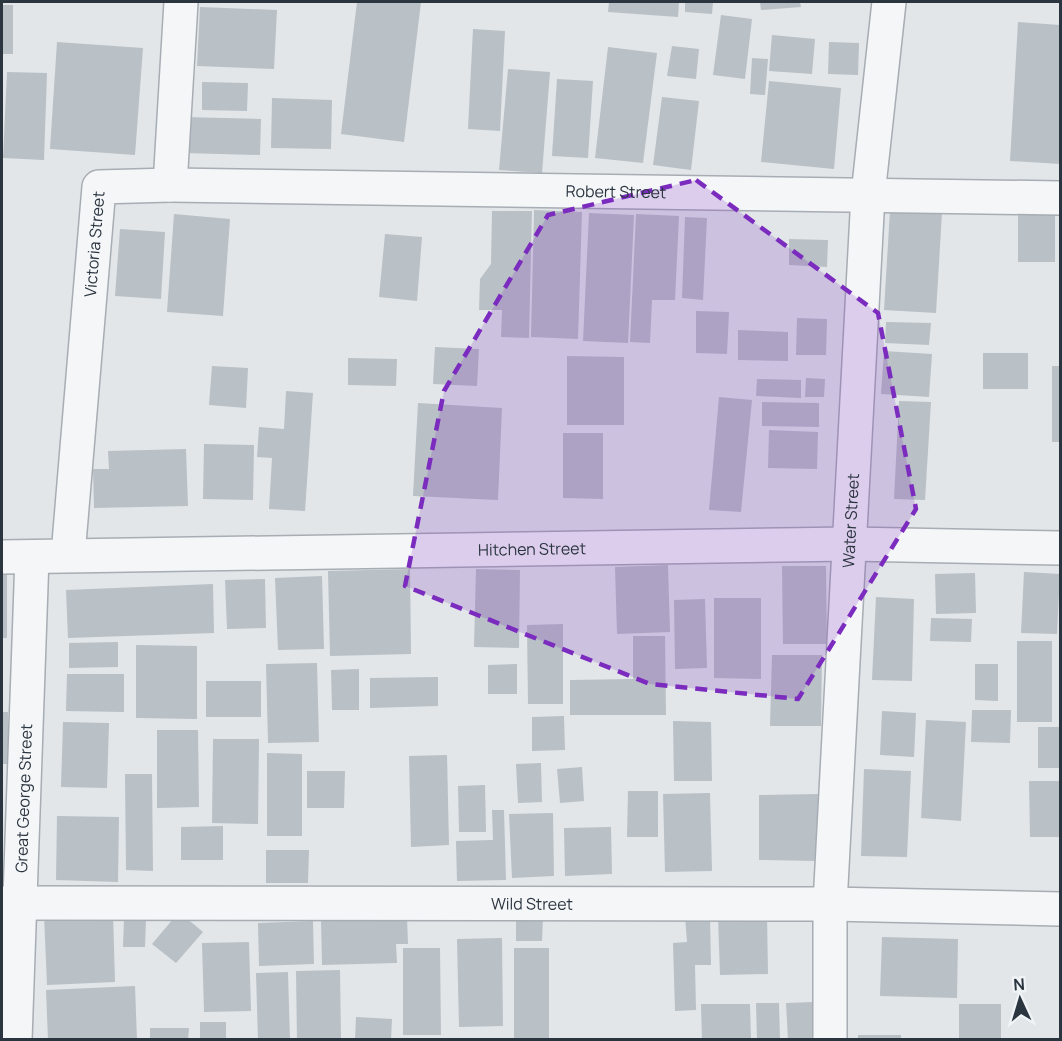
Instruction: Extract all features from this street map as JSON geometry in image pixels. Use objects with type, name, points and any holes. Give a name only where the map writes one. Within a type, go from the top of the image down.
[{"type":"street","points":[[170,185],[181,2]]},
{"type":"street","name":"Water Street","points":[[830,1040],[830,904],[868,195],[889,2]]},
{"type":"street","name":"Robert Street","points":[[170,185],[1060,198]]},
{"type":"street","name":"Victoria Street","points":[[68,555],[99,187],[170,185]]},
{"type":"street","name":"Hitchen Street","points":[[17,557],[850,544],[1060,548]]},
{"type":"street","name":"Great George Street","points":[[15,1040],[11,903],[17,557]]},
{"type":"street","name":"Wild Street","points":[[11,903],[830,904],[1060,909]]},
{"type":"highlighted area","points":[[696,180],[878,313],[916,509],[798,699],[650,684],[405,586],[444,391],[548,215]]},
{"type":"building","points":[[357,2],[421,2],[404,142],[341,134]]},
{"type":"building","points":[[609,2],[679,2],[678,17],[608,12]]},
{"type":"building","points":[[685,2],[713,2],[712,14],[685,12]]},
{"type":"building","points":[[760,2],[800,2],[801,7],[761,10]]},
{"type":"building","points":[[2,5],[13,5],[13,54],[2,54]]},
{"type":"building","points":[[200,7],[277,10],[274,69],[197,66]]},
{"type":"building","points":[[721,15],[752,19],[745,79],[713,75]]},
{"type":"building","points":[[1018,22],[1060,25],[1060,164],[1010,161]]},
{"type":"building","points":[[473,29],[505,31],[500,131],[468,129]]},
{"type":"building","points":[[772,35],[815,39],[812,74],[769,71]]},
{"type":"building","points":[[57,42],[143,48],[135,155],[50,149]]},
{"type":"building","points":[[829,42],[859,43],[858,75],[828,74]]},
{"type":"building","points":[[672,46],[699,49],[696,79],[667,76]]},
{"type":"building","points":[[608,47],[657,53],[643,163],[595,158]]},
{"type":"building","points":[[752,58],[768,59],[765,95],[750,94]]},
{"type":"building","points":[[508,69],[550,72],[542,173],[499,170]]},
{"type":"building","points":[[7,72],[47,73],[44,160],[3,158]]},
{"type":"building","points":[[557,79],[593,81],[588,158],[552,156]]},
{"type":"building","points":[[769,81],[841,88],[834,169],[761,162]]},
{"type":"building","points":[[202,82],[248,83],[247,111],[202,110]]},
{"type":"building","points":[[662,97],[699,101],[691,170],[653,165]]},
{"type":"building","points":[[272,98],[332,100],[331,149],[271,148]]},
{"type":"building","points":[[183,117],[261,119],[260,155],[183,153]]},
{"type":"building","points":[[1055,208],[1055,262],[1018,262],[1018,209]]},
{"type":"building","points":[[534,210],[582,212],[578,339],[531,337]]},
{"type":"building","points":[[492,211],[532,211],[529,338],[501,337],[502,310],[479,310],[480,279],[491,264]]},
{"type":"building","points":[[890,211],[942,213],[936,313],[884,310]]},
{"type":"building","points":[[589,213],[634,215],[628,343],[583,341]]},
{"type":"building","points":[[174,214],[230,219],[223,316],[167,312]]},
{"type":"building","points":[[636,214],[679,216],[675,300],[652,300],[650,343],[630,342]]},
{"type":"building","points":[[685,217],[707,218],[703,300],[682,298]]},
{"type":"building","points":[[120,229],[165,232],[161,299],[115,296]]},
{"type":"building","points":[[385,234],[422,237],[417,301],[379,297]]},
{"type":"building","points":[[789,239],[828,240],[827,267],[789,265]]},
{"type":"building","points":[[696,311],[729,312],[727,354],[696,353]]},
{"type":"building","points":[[797,318],[827,319],[826,355],[796,355]]},
{"type":"building","points":[[886,322],[931,323],[929,345],[885,343]]},
{"type":"building","points":[[738,330],[788,332],[788,361],[738,360]]},
{"type":"building","points":[[435,347],[479,349],[477,386],[433,384]]},
{"type":"building","points":[[884,351],[932,354],[929,397],[881,394]]},
{"type":"building","points":[[983,353],[1028,353],[1028,389],[983,389]]},
{"type":"building","points":[[567,356],[624,357],[624,425],[567,425]]},
{"type":"building","points":[[348,358],[397,359],[396,386],[348,385]]},
{"type":"building","points":[[212,366],[248,368],[246,408],[209,405]]},
{"type":"building","points":[[1052,366],[1060,366],[1060,442],[1052,442]]},
{"type":"building","points":[[806,378],[825,379],[824,397],[805,397]]},
{"type":"building","points":[[757,379],[801,380],[801,398],[756,396]]},
{"type":"building","points":[[286,391],[313,393],[305,511],[269,509],[272,458],[257,457],[259,427],[284,429]]},
{"type":"building","points":[[719,397],[752,400],[741,512],[709,510]]},
{"type":"building","points":[[899,401],[931,402],[925,500],[894,499]]},
{"type":"building","points":[[762,402],[819,403],[819,427],[762,426]]},
{"type":"building","points":[[418,403],[502,408],[498,500],[413,496]]},
{"type":"building","points":[[769,430],[818,432],[817,469],[768,468]]},
{"type":"building","points":[[563,433],[603,433],[603,499],[563,498]]},
{"type":"building","points":[[204,444],[254,445],[253,500],[203,499]]},
{"type":"building","points":[[186,449],[188,506],[94,508],[93,469],[109,469],[108,451]]},
{"type":"building","points":[[668,565],[670,632],[617,634],[615,567]]},
{"type":"building","points":[[782,566],[826,566],[827,644],[783,644]]},
{"type":"building","points":[[410,569],[411,654],[330,656],[328,571]]},
{"type":"building","points":[[476,569],[520,570],[519,648],[474,647]]},
{"type":"building","points":[[2,572],[7,572],[7,638],[2,638]]},
{"type":"building","points":[[1024,572],[1060,574],[1057,634],[1021,633]]},
{"type":"building","points":[[975,573],[976,613],[936,614],[935,574]]},
{"type":"building","points":[[322,576],[324,649],[278,650],[275,578]]},
{"type":"building","points":[[265,579],[266,628],[227,629],[225,580]]},
{"type":"building","points":[[213,584],[214,633],[68,638],[66,590]]},
{"type":"building","points":[[876,597],[914,599],[912,681],[872,680]]},
{"type":"building","points":[[714,598],[761,598],[761,679],[714,678]]},
{"type":"building","points":[[705,599],[707,668],[675,669],[674,600]]},
{"type":"building","points":[[931,618],[972,619],[971,642],[930,641]]},
{"type":"building","points":[[563,624],[563,704],[528,704],[527,625]]},
{"type":"building","points":[[633,636],[665,636],[666,715],[570,715],[570,680],[633,679]]},
{"type":"building","points":[[1017,641],[1052,641],[1052,722],[1017,722]]},
{"type":"building","points":[[118,642],[118,667],[69,668],[69,643]]},
{"type":"building","points":[[136,645],[197,646],[197,719],[136,718]]},
{"type":"building","points":[[772,655],[822,655],[821,726],[770,726]]},
{"type":"building","points":[[317,663],[319,742],[268,743],[266,664]]},
{"type":"building","points":[[517,664],[517,694],[488,694],[488,665]]},
{"type":"building","points":[[975,664],[998,664],[998,701],[975,700]]},
{"type":"building","points":[[359,669],[359,710],[332,710],[331,670]]},
{"type":"building","points":[[67,674],[124,674],[124,712],[66,711]]},
{"type":"building","points":[[438,677],[438,706],[370,708],[370,678]]},
{"type":"building","points":[[206,681],[261,681],[261,717],[206,717]]},
{"type":"building","points":[[972,710],[1011,710],[1010,743],[971,742]]},
{"type":"building","points":[[882,711],[916,713],[914,757],[880,755]]},
{"type":"building","points":[[2,712],[8,712],[8,764],[2,764]]},
{"type":"building","points":[[564,716],[565,750],[532,751],[532,717]]},
{"type":"building","points":[[926,720],[966,722],[961,821],[921,818]]},
{"type":"building","points":[[673,721],[711,722],[712,781],[674,781]]},
{"type":"building","points":[[63,722],[109,723],[107,788],[61,787]]},
{"type":"building","points":[[1038,727],[1060,727],[1060,768],[1038,768]]},
{"type":"building","points":[[157,730],[198,730],[199,807],[157,808]]},
{"type":"building","points":[[213,739],[259,739],[258,824],[212,823]]},
{"type":"building","points":[[267,753],[302,754],[302,836],[267,836]]},
{"type":"building","points":[[447,755],[449,845],[411,847],[409,756]]},
{"type":"building","points":[[541,763],[542,802],[518,803],[516,764]]},
{"type":"building","points":[[582,767],[584,801],[560,803],[557,769]]},
{"type":"building","points":[[864,769],[911,771],[907,857],[861,856]]},
{"type":"building","points":[[307,771],[345,771],[344,808],[307,808]]},
{"type":"building","points":[[125,774],[152,774],[153,871],[126,870]]},
{"type":"building","points":[[1029,781],[1060,781],[1060,837],[1030,837]]},
{"type":"building","points":[[485,785],[486,832],[459,832],[458,786]]},
{"type":"building","points":[[628,791],[658,791],[658,837],[627,837]]},
{"type":"building","points":[[710,793],[712,871],[665,872],[663,794]]},
{"type":"building","points":[[819,794],[818,861],[759,860],[759,795]]},
{"type":"building","points":[[492,810],[504,810],[506,880],[457,881],[456,841],[493,840]]},
{"type":"building","points":[[553,813],[554,876],[512,878],[509,814]]},
{"type":"building","points":[[57,816],[119,817],[118,882],[56,880]]},
{"type":"building","points":[[223,826],[223,860],[181,860],[181,827]]},
{"type":"building","points":[[611,827],[612,874],[565,876],[564,828]]},
{"type":"building","points":[[266,850],[309,850],[308,883],[266,883]]},
{"type":"building","points":[[113,912],[115,982],[47,985],[44,915]]},
{"type":"building","points":[[179,912],[203,932],[176,963],[152,944]]},
{"type":"building","points":[[516,916],[543,917],[542,941],[516,941]]},
{"type":"building","points":[[685,916],[710,916],[711,965],[695,965],[696,1010],[675,1011],[673,943],[687,942]]},
{"type":"building","points":[[767,916],[768,974],[720,975],[718,917]]},
{"type":"building","points":[[407,917],[408,944],[396,944],[397,963],[322,965],[321,920]]},
{"type":"building","points":[[124,919],[146,920],[145,947],[123,947]]},
{"type":"building","points":[[313,921],[314,964],[259,966],[258,923]]},
{"type":"building","points":[[882,937],[958,939],[957,998],[880,996]]},
{"type":"building","points":[[502,938],[503,1026],[459,1027],[457,939]]},
{"type":"building","points":[[249,942],[251,1011],[204,1012],[202,943]]},
{"type":"building","points":[[403,948],[440,948],[441,1035],[403,1035]]},
{"type":"building","points":[[514,948],[549,948],[549,1040],[514,1040]]},
{"type":"building","points":[[340,970],[341,1040],[297,1040],[296,971]]},
{"type":"building","points":[[288,972],[290,1040],[258,1040],[256,973]]},
{"type":"building","points":[[135,986],[137,1040],[48,1040],[46,990]]},
{"type":"building","points":[[814,1002],[816,1040],[788,1040],[786,1003]]},
{"type":"building","points":[[756,1003],[779,1003],[780,1040],[757,1040]]},
{"type":"building","points":[[701,1004],[750,1004],[751,1040],[702,1040]]},
{"type":"building","points":[[959,1004],[1001,1004],[1001,1040],[959,1040]]},
{"type":"building","points":[[356,1017],[392,1019],[391,1040],[355,1040]]},
{"type":"building","points":[[200,1022],[226,1022],[226,1040],[200,1040]]},
{"type":"building","points":[[150,1028],[189,1028],[188,1040],[150,1040]]},
{"type":"building","points":[[858,1035],[901,1035],[901,1040],[858,1040]]}]
